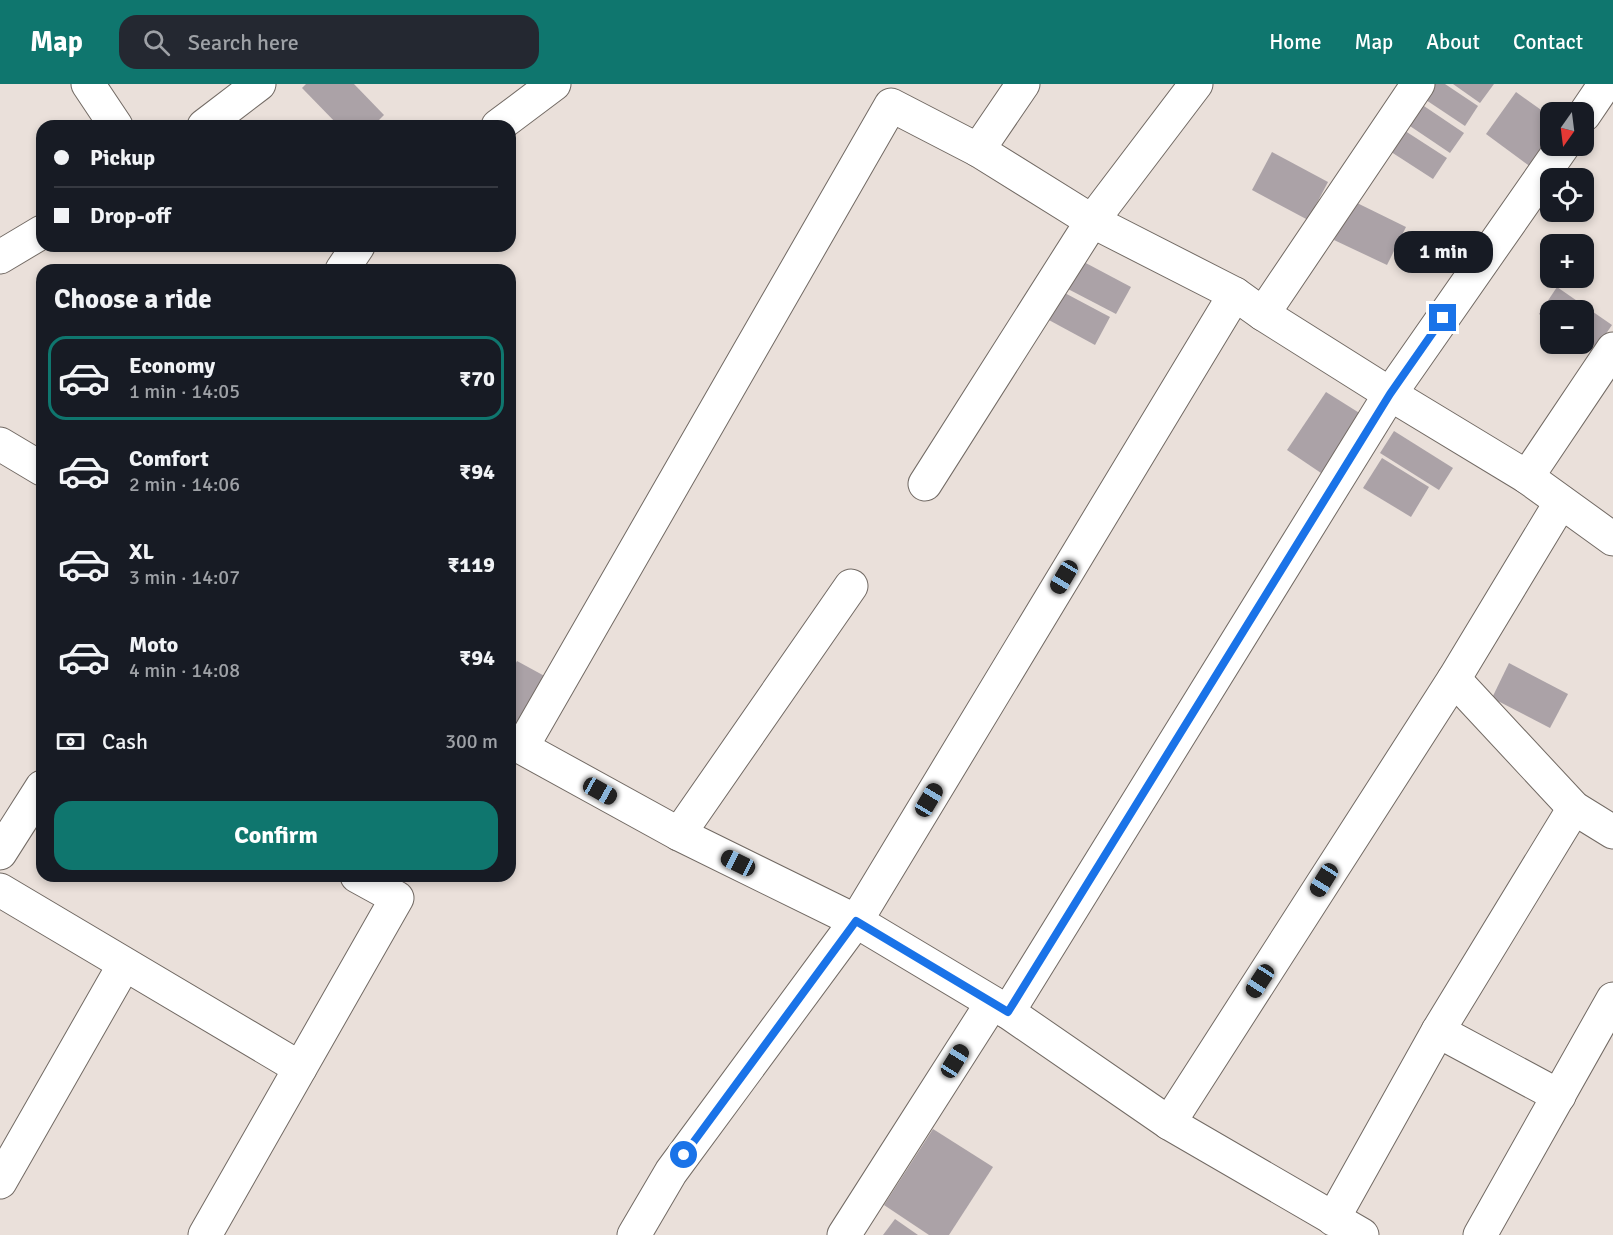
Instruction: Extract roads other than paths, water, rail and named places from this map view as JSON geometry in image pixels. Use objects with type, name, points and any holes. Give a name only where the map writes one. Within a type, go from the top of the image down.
[{"type":"street","points":[[88,84],[113,120]]},
{"type":"street","points":[[212,120],[259,84]]},
{"type":"street","points":[[506,120],[554,84]]},
{"type":"street","points":[[978,150],[1023,84]]},
{"type":"street","points":[[925,484],[1092,221],[1196,84]]},
{"type":"street","points":[[1263,314],[1418,84]]},
{"type":"street","points":[[1593,102],[1605,84]]},
{"type":"street","points":[[1362,1235],[1169,1123],[1000,1008],[856,921],[679,834],[516,744],[891,105],[978,150],[1092,221],[1235,294],[1390,394],[1527,477],[1613,539]]},
{"type":"street","points":[[844,1235],[1000,1008],[1390,394],[1556,156]]},
{"type":"street","points":[[0,257],[36,236]]},
{"type":"street","points":[[634,1235],[671,1172],[856,921],[1235,294]]},
{"type":"street","points":[[1527,477],[1613,350]]},
{"type":"street","points":[[3,452],[36,466]]},
{"type":"street","points":[[1169,1123],[1454,679],[1561,502]]},
{"type":"street","points":[[679,834],[851,586]]},
{"type":"street","points":[[1454,679],[1574,808],[1613,832]]},
{"type":"street","points":[[0,853],[36,796]]},
{"type":"street","points":[[1333,1219],[1438,1031],[1574,808]]},
{"type":"street","points":[[205,1235],[397,898],[368,882]]},
{"type":"street","points":[[0,890],[300,1068]]},
{"type":"street","points":[[0,1182],[124,965]]},
{"type":"street","points":[[1480,1235],[1613,999]]},
{"type":"street","points":[[1438,1031],[1559,1096]]}]
